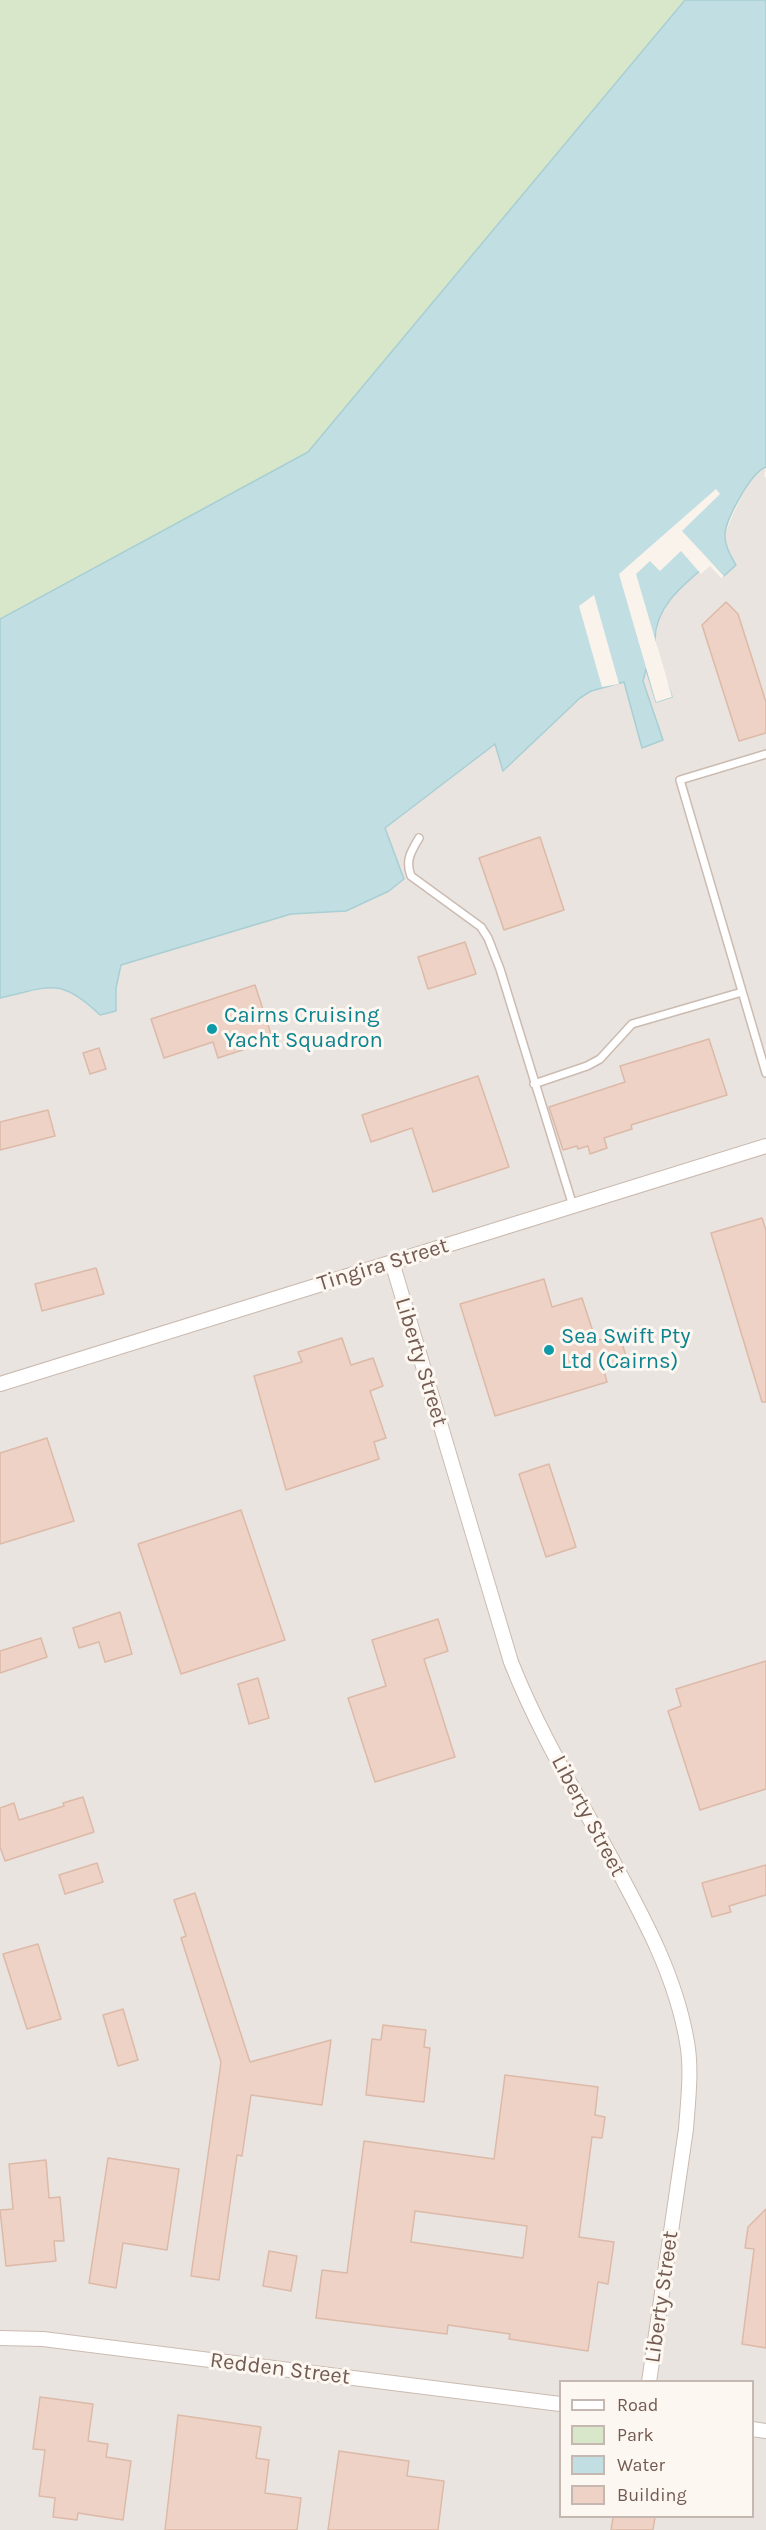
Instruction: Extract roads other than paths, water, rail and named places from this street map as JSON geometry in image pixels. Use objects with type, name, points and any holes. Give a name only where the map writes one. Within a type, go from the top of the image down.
[{"type":"street","name":"Tingira Street","points":[[0,1384],[766,1146]]},
{"type":"street","name":"Liberty Street","points":[[392,1262],[511,1662],[526,1700],[644,1919],[677,1998],[687,2044],[689,2088],[686,2129],[649,2380]]},
{"type":"street","name":"Redden Street","points":[[0,2338],[43,2339],[559,2404]]},
{"type":"lane","points":[[766,754],[680,780],[766,1073]]},
{"type":"lane","points":[[419,838],[408,857],[407,866],[411,876],[474,921],[488,938],[500,969],[573,1206]]},
{"type":"lane","points":[[534,1084],[587,1066],[600,1059],[632,1024],[742,992]]},
{"type":"water","points":[[685,0],[766,0],[766,467],[753,477],[747,486],[726,527],[728,550],[736,565],[724,576],[710,562],[674,595],[661,615],[655,639],[659,660],[672,697],[656,702],[646,669],[643,681],[663,740],[642,748],[624,682],[591,691],[580,698],[503,771],[495,744],[385,828],[404,879],[389,891],[346,911],[291,914],[121,965],[116,988],[116,1011],[100,1015],[74,994],[54,988],[43,988],[0,998],[0,619],[308,452]]},
{"type":"place","name":"Cairns Cruising Yacht Squadron","points":[[212,1029]]},
{"type":"place","name":"Sea Swift Pty Ltd (Cairns)","points":[[549,1350]]}]
